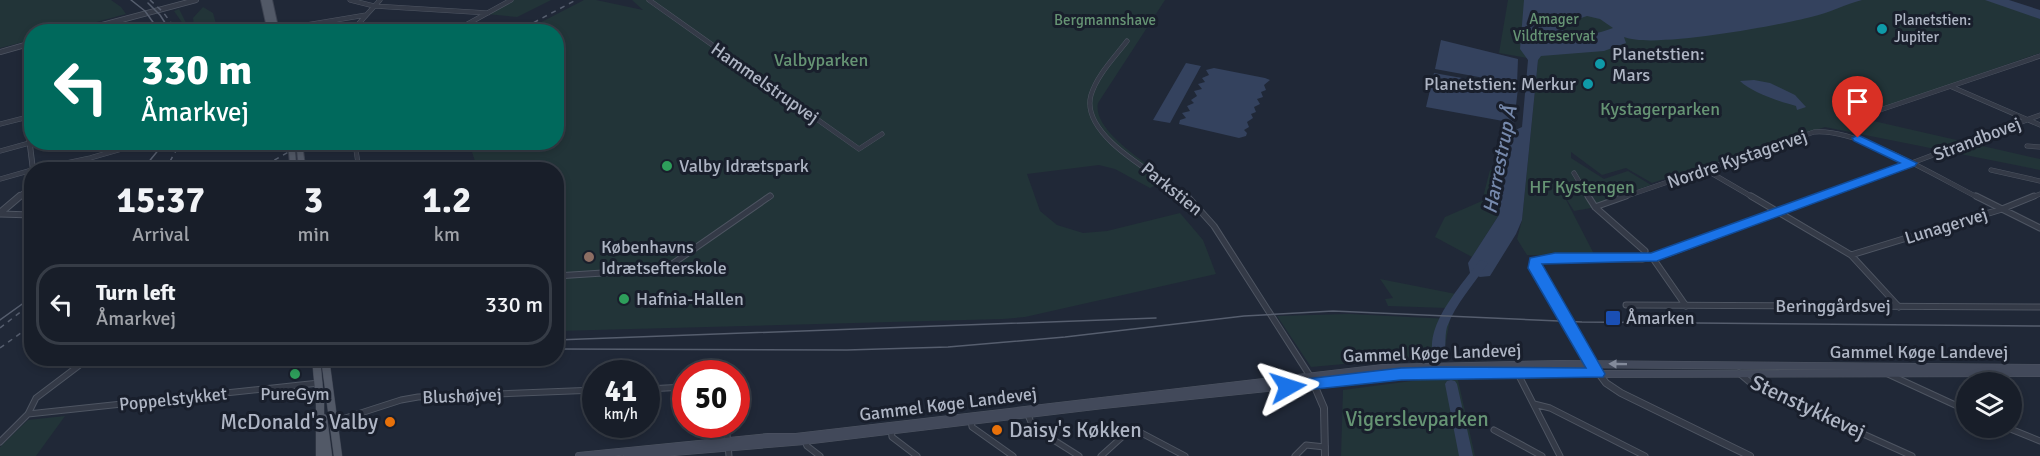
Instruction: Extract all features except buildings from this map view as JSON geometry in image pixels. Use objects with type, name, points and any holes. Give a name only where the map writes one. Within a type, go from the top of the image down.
[{"type":"main road","points":[[264,0],[269,24]]},
{"type":"main road","points":[[269,0],[274,24]]},
{"type":"main road","name":"Gammel Køge Landevej","points":[[971,420],[1456,369],[1592,364],[2039,373]]},
{"type":"main road","points":[[317,366],[320,401],[320,456]]},
{"type":"main road","points":[[326,366],[338,456]]},
{"type":"main road","name":"Gammel Køge Landevej","points":[[627,456],[729,448],[971,420],[1370,369],[1433,366],[1517,372],[1598,374],[2039,373]]},
{"type":"main road","points":[[320,401],[328,456]]},
{"type":"main road","name":"Gammel Køge Landevej","points":[[579,456],[729,448]]},
{"type":"street","points":[[106,24],[196,0]]},
{"type":"street","points":[[350,0],[374,6],[488,13]]},
{"type":"street","points":[[358,24],[380,0]]},
{"type":"street","points":[[468,24],[511,0]]},
{"type":"street","name":"Hammelstrupvej","points":[[649,0],[859,149],[882,134]]},
{"type":"street","points":[[312,24],[366,15]]},
{"type":"street","name":"Parkstien","points":[[1127,41],[1102,73],[1092,93],[1089,104],[1093,120],[1116,145],[1199,206],[1310,376]]},
{"type":"street","points":[[0,52],[24,45]]},
{"type":"street","points":[[1862,116],[2040,56]]},
{"type":"street","points":[[1951,86],[2040,125]]},
{"type":"street","name":"Strandbovej","points":[[1592,364],[1540,278],[1535,268],[1535,261],[1555,258],[1652,257],[1778,213],[2040,115]]},
{"type":"street","points":[[0,124],[24,117]]},
{"type":"street","name":"Nordre Kystagervej","points":[[1595,207],[1814,132],[1824,131],[1843,133],[1858,138],[2040,228]]},
{"type":"street","points":[[0,151],[24,145]]},
{"type":"street","points":[[2027,146],[2040,147]]},
{"type":"street","points":[[71,162],[118,150]]},
{"type":"street","points":[[356,150],[358,162]]},
{"type":"street","points":[[1706,170],[1851,255],[1899,307]]},
{"type":"street","points":[[1991,170],[2040,181]]},
{"type":"street","points":[[0,179],[24,172]]},
{"type":"street","points":[[1574,173],[1595,207],[1645,251]]},
{"type":"street","points":[[0,214],[24,193]]},
{"type":"street","name":"Lunagervej","points":[[1851,255],[2002,209],[2040,194]]},
{"type":"street","points":[[564,275],[665,268],[771,196]]},
{"type":"street","points":[[0,214],[24,215]]},
{"type":"street","points":[[1652,257],[1686,306]]},
{"type":"street","name":"Beringgårdsvej","points":[[1626,305],[2040,307]]},
{"type":"street","points":[[1592,364],[1598,374],[1621,393],[1750,456]]},
{"type":"street","points":[[0,442],[28,414],[28,408],[40,394],[78,366]]},
{"type":"street","points":[[1517,372],[1560,456]]},
{"type":"street","name":"Stenstykkevej","points":[[1738,372],[1752,384],[1912,456]]},
{"type":"street","points":[[1886,373],[1956,406]]},
{"type":"street","points":[[1902,373],[1905,381],[1915,388]]},
{"type":"street","points":[[1310,376],[1327,412],[1325,456]]},
{"type":"street","name":"Poppelstykket","points":[[28,414],[319,383]]},
{"type":"street","name":"Blushøjvej","points":[[333,422],[401,400],[418,397],[582,391]]},
{"type":"street","points":[[1534,404],[1550,408],[1645,456]]},
{"type":"street","points":[[1028,415],[1033,427],[1079,456]]},
{"type":"street","points":[[971,420],[972,427],[1013,456]]},
{"type":"street","points":[[1101,456],[1132,428],[1185,456]]},
{"type":"street","points":[[891,429],[892,437],[916,456]]},
{"type":"street","points":[[1494,430],[1542,456]]},
{"type":"street","points":[[2022,434],[2040,441]]},
{"type":"street","points":[[804,438],[820,456]]},
{"type":"street","points":[[1294,456],[1306,445],[1326,447]]},
{"type":"green space","points":[[0,0],[111,0],[126,14],[89,24],[24,24],[24,42],[0,48]]},
{"type":"green space","points":[[513,0],[551,0],[517,17],[486,14]]},
{"type":"green space","points":[[584,0],[596,0],[643,10],[632,0],[1165,0],[1098,103],[1098,114],[1104,125],[1123,146],[1168,179],[1150,188],[1115,169],[1099,165],[1027,174],[1040,211],[1057,225],[1083,233],[1107,231],[1180,213],[1203,240],[1216,274],[1025,317],[1003,319],[564,331],[564,162],[472,162],[475,161],[471,150],[564,150],[564,24],[538,24]]},
{"type":"green space","name":"Kystagerparken","points":[[1508,0],[2006,0],[2040,11],[2040,53],[1856,117],[2040,159],[2040,170],[1825,127],[1652,183],[1626,168],[1602,175],[1571,152],[1571,158],[1604,179],[1628,171],[1651,185],[1591,206],[1591,208],[1574,211],[1562,192],[1595,256],[1527,255],[1517,239],[1522,220],[1538,60],[1499,53]]},
{"type":"green space","points":[[203,7],[213,13],[216,24],[194,24],[193,18]]},
{"type":"green space","points":[[179,9],[186,24],[183,24],[174,11]]},
{"type":"green space","points":[[1490,170],[1505,173],[1499,215],[1472,257],[1435,237],[1445,217],[1482,201]]},
{"type":"green space","points":[[1380,279],[1456,294],[1447,308],[1388,306],[1385,299],[1393,298]]},
{"type":"green space","name":"Vigerslevparken","points":[[1349,314],[1450,319],[1445,346],[1450,358],[1311,367],[1277,316]]},
{"type":"green space","name":"Vigerslevparken","points":[[1427,379],[1458,380],[1475,456],[1341,456],[1343,390]]},
{"type":"green space","points":[[65,416],[36,456],[0,456],[0,447],[28,420]]},
{"type":"water","name":"Amager Vildtreservat","points":[[1524,0],[1862,0],[1818,15],[1744,30],[1661,40],[1624,37],[1626,43],[1604,51],[1541,56],[1538,60],[1522,220],[1490,276],[1480,277],[1470,273],[1468,263],[1499,215],[1511,132],[1522,127],[1528,60],[1520,49]],"holes":[[[1587,16],[1600,19],[1613,28],[1594,34],[1580,35],[1568,33],[1561,27],[1563,24]]]},
{"type":"water","points":[[1985,0],[2009,0],[2040,10],[2040,19]]},
{"type":"water","points":[[1441,40],[1518,59],[1517,84],[1435,69]]},
{"type":"water","points":[[1186,63],[1201,66],[1170,123],[1153,120]]},
{"type":"water","points":[[1214,68],[1270,80],[1264,85],[1266,90],[1261,92],[1263,97],[1257,99],[1260,104],[1254,107],[1256,112],[1251,114],[1253,118],[1247,122],[1249,127],[1244,130],[1247,133],[1246,136],[1239,138],[1179,124],[1180,120],[1186,118],[1182,113],[1190,111],[1187,106],[1194,103],[1191,100],[1197,96],[1194,91],[1202,89],[1198,84],[1205,82],[1202,78],[1209,75],[1206,70]]},
{"type":"water","points":[[1434,73],[1518,88],[1514,123],[1426,107]]},
{"type":"water","points":[[1754,80],[1770,83],[1795,95],[1806,107],[1797,110],[1796,106],[1758,93],[1740,81]]},
{"type":"waterway","name":"Harrestrup Å","points":[[1439,357],[1440,331],[1445,319],[1483,263]]},
{"type":"waterway","name":"Harrestrup Å","points":[[1451,384],[1466,456]]},
{"type":"tram line","points":[[131,0],[145,11],[154,24]]},
{"type":"tram line","points":[[148,3],[166,24]]},
{"type":"tram line","points":[[149,162],[158,150]]},
{"type":"tram line","points":[[0,320],[24,303]]},
{"type":"tram line","points":[[564,349],[847,350],[948,347],[1065,337],[1244,316],[1333,311],[1582,322],[2040,326]]},
{"type":"tram line","points":[[564,340],[1156,318]]},
{"type":"railway","points":[[150,0],[172,24]]},
{"type":"railway","points":[[531,24],[576,0]]},
{"type":"railway","points":[[170,162],[176,150]]},
{"type":"railway","points":[[271,162],[292,150]]},
{"type":"railway","points":[[0,328],[24,309]]},
{"type":"railway","points":[[0,348],[24,331]]},
{"type":"place","name":"Planetstien: Jupiter","points":[[1882,29]]},
{"type":"place","name":"Planetstien: Mars","points":[[1600,64]]},
{"type":"place","name":"Planetstien: Merkur","points":[[1588,84]]},
{"type":"place","name":"Valby Idrætspark","points":[[667,166]]},
{"type":"place","name":"Københavns Idrætsefterskole","points":[[589,257]]},
{"type":"place","name":"Hafnia-Hallen","points":[[624,299]]},
{"type":"place","name":"Åmarken","points":[[1613,318]]},
{"type":"place","name":"PureGym","points":[[295,374]]},
{"type":"place","name":"McDonald's Valby","points":[[390,422]]},
{"type":"place","name":"Daisy's Køkken","points":[[997,430]]},
{"type":"route","points":[[1288,387],[1401,374],[1440,372],[1598,374],[1535,268],[1535,261],[1555,258],[1642,259],[1670,253],[1911,163],[1858,138]]},
{"type":"park label","name":"Bergmannshave","points":[[1105,20]]},
{"type":"park label","name":"Valbyparken","points":[[821,60]]},
{"type":"park label","name":"HF Kystengen","points":[[1582,187]]}]
